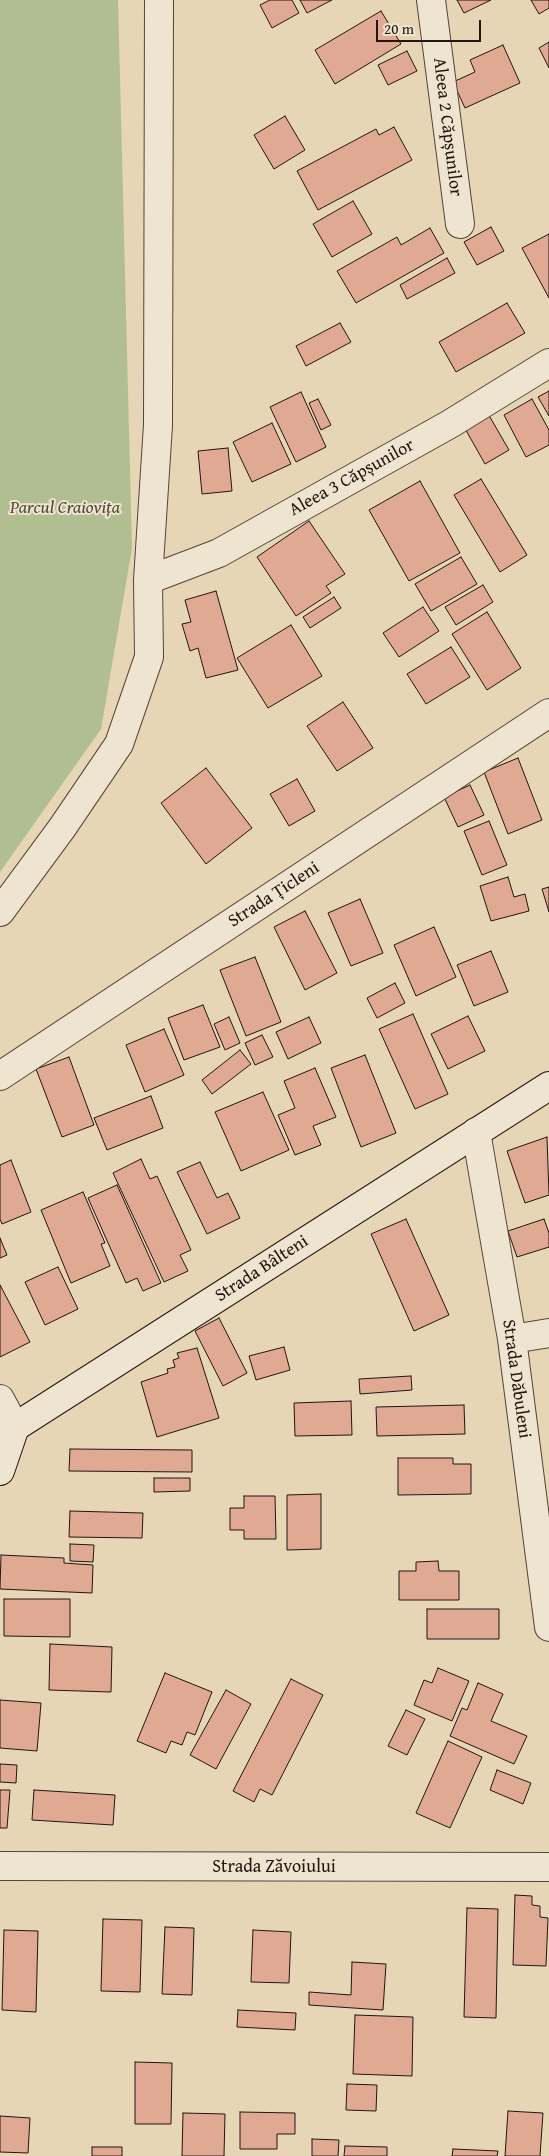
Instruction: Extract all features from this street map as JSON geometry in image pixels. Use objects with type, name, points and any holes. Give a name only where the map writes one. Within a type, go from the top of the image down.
[{"type":"street","points":[[0,912],[62,828],[119,744],[149,657],[148,580],[158,426],[159,0]]},
{"type":"street","name":"Aleea 2 Căpșunilor","points":[[431,0],[460,224]]},
{"type":"street","name":"Aleea 3 Căpșunilor","points":[[148,580],[218,553],[450,424],[549,363]]},
{"type":"street","name":"Strada Țicleni","points":[[0,1076],[549,714]]},
{"type":"street","name":"Strada Bâlteni","points":[[16,1427],[549,1086]]},
{"type":"street","name":"Strada Dăbuleni","points":[[476,1132],[512,1339],[549,1627]]},
{"type":"street","points":[[512,1339],[549,1333]]},
{"type":"street","points":[[0,1399],[16,1427],[0,1471]]},
{"type":"street","name":"Strada Zăvoiului","points":[[0,1866],[549,1867]]},
{"type":"green space","name":"Parcul Craiovița","points":[[0,0],[118,0],[132,548],[101,729],[0,872]]},
{"type":"building","points":[[270,0],[292,0],[299,13],[272,28],[260,5]]},
{"type":"building","points":[[300,0],[332,0],[307,13]]},
{"type":"building","points":[[457,0],[491,0],[464,13]]},
{"type":"building","points":[[531,0],[549,0],[549,8],[539,14]]},
{"type":"building","points":[[381,11],[401,44],[335,84],[315,50]]},
{"type":"building","points":[[549,42],[549,68],[539,48]]},
{"type":"building","points":[[503,45],[520,83],[465,108],[453,82],[475,72],[470,60]]},
{"type":"building","points":[[407,51],[417,71],[388,85],[378,65]]},
{"type":"building","points":[[285,116],[305,150],[274,169],[254,135]]},
{"type":"building","points":[[394,127],[412,160],[318,210],[297,171],[376,129],[379,135]]},
{"type":"building","points":[[353,201],[372,234],[332,257],[313,224]]},
{"type":"building","points":[[491,227],[504,251],[477,265],[464,242]]},
{"type":"building","points":[[430,228],[444,253],[356,303],[337,271],[397,237],[401,245]]},
{"type":"building","points":[[549,234],[549,298],[522,248]]},
{"type":"building","points":[[447,258],[455,273],[407,299],[400,285]]},
{"type":"building","points":[[507,303],[525,333],[456,372],[439,342]]},
{"type":"building","points":[[340,323],[351,342],[306,366],[296,346]]},
{"type":"building","points":[[549,391],[549,416],[538,397]]},
{"type":"building","points":[[301,392],[326,447],[296,462],[270,407]]},
{"type":"building","points":[[318,399],[331,425],[321,430],[309,403]]},
{"type":"building","points":[[532,399],[549,430],[549,445],[526,457],[504,415]]},
{"type":"building","points":[[487,412],[509,450],[485,464],[463,425]]},
{"type":"building","points":[[272,423],[291,464],[252,482],[233,442]]},
{"type":"building","points":[[228,448],[232,491],[202,494],[198,451]]},
{"type":"building","points":[[481,479],[527,555],[500,572],[454,495]]},
{"type":"building","points":[[420,481],[460,553],[409,581],[369,510]]},
{"type":"building","points":[[309,521],[345,574],[326,586],[331,593],[296,616],[257,557]]},
{"type":"building","points":[[461,557],[477,584],[431,611],[415,584]]},
{"type":"building","points":[[483,585],[493,602],[456,625],[445,607]]},
{"type":"building","points":[[216,591],[238,670],[206,678],[198,648],[190,651],[182,624],[191,622],[185,600]]},
{"type":"building","points":[[334,597],[341,608],[310,628],[303,617]]},
{"type":"building","points":[[423,607],[439,631],[399,657],[383,633]]},
{"type":"building","points":[[487,612],[521,668],[487,690],[452,634]]},
{"type":"building","points":[[291,625],[322,676],[268,708],[237,658]]},
{"type":"building","points":[[451,647],[470,677],[426,704],[407,674]]},
{"type":"building","points":[[343,702],[373,748],[337,771],[307,726]]},
{"type":"building","points":[[518,758],[542,820],[508,834],[484,772]]},
{"type":"building","points":[[206,768],[252,828],[206,864],[161,803]]},
{"type":"building","points":[[297,779],[315,811],[289,826],[270,794]]},
{"type":"building","points":[[470,785],[484,815],[458,827],[444,797]]},
{"type":"building","points":[[489,821],[507,865],[482,875],[464,831]]},
{"type":"building","points":[[508,877],[514,897],[525,894],[529,911],[491,921],[480,886]]},
{"type":"building","points":[[549,887],[549,912],[542,889]]},
{"type":"building","points":[[360,899],[383,953],[351,966],[328,913]]},
{"type":"building","points":[[305,911],[337,973],[305,990],[274,927]]},
{"type":"building","points":[[434,927],[456,977],[416,996],[394,945]]},
{"type":"building","points":[[491,951],[508,992],[474,1006],[457,965]]},
{"type":"building","points":[[255,957],[281,1022],[246,1036],[220,970]]},
{"type":"building","points":[[395,983],[405,1003],[377,1018],[367,998]]},
{"type":"building","points":[[203,1005],[220,1047],[184,1060],[168,1018]]},
{"type":"building","points":[[413,1014],[448,1094],[415,1109],[379,1029]]},
{"type":"building","points":[[468,1016],[485,1051],[448,1069],[431,1034]]},
{"type":"building","points":[[229,1017],[240,1043],[225,1050],[214,1024]]},
{"type":"building","points":[[309,1017],[321,1043],[288,1059],[276,1032]]},
{"type":"building","points":[[164,1029],[184,1075],[145,1092],[126,1045]]},
{"type":"building","points":[[262,1035],[273,1057],[255,1065],[245,1043]]},
{"type":"building","points":[[240,1050],[251,1064],[212,1094],[202,1080]]},
{"type":"building","points":[[365,1055],[396,1133],[361,1147],[331,1068]]},
{"type":"building","points":[[69,1057],[94,1125],[62,1137],[36,1069]]},
{"type":"building","points":[[315,1068],[336,1117],[313,1126],[321,1145],[295,1155],[278,1115],[295,1108],[284,1081]]},
{"type":"building","points":[[263,1092],[289,1150],[241,1171],[215,1112]]},
{"type":"building","points":[[151,1096],[163,1128],[107,1150],[94,1118]]},
{"type":"building","points":[[547,1137],[549,1195],[525,1203],[507,1151]]},
{"type":"building","points":[[141,1159],[150,1179],[157,1176],[191,1250],[180,1255],[188,1271],[164,1282],[113,1173]]},
{"type":"building","points":[[11,1160],[31,1212],[2,1224],[0,1219],[0,1165]]},
{"type":"building","points":[[200,1162],[217,1198],[228,1193],[240,1218],[207,1234],[177,1172]]},
{"type":"building","points":[[117,1185],[161,1283],[143,1291],[137,1278],[126,1283],[88,1198]]},
{"type":"building","points":[[83,1192],[105,1243],[101,1244],[110,1266],[71,1283],[41,1210]]},
{"type":"building","points":[[406,1219],[449,1315],[414,1331],[371,1234]]},
{"type":"building","points":[[544,1219],[549,1233],[549,1247],[517,1257],[508,1231]]},
{"type":"building","points":[[0,1238],[7,1255],[0,1258]]},
{"type":"building","points":[[58,1267],[78,1309],[45,1325],[25,1282]]},
{"type":"building","points":[[0,1285],[30,1342],[0,1357]]},
{"type":"building","points":[[219,1318],[247,1373],[223,1386],[195,1331]]},
{"type":"building","points":[[284,1347],[290,1370],[256,1380],[249,1356]]},
{"type":"building","points":[[197,1348],[219,1418],[157,1437],[141,1382],[168,1373],[167,1369],[175,1367],[173,1360],[179,1358],[177,1353]]},
{"type":"building","points":[[411,1376],[412,1390],[360,1394],[359,1379]]},
{"type":"building","points":[[351,1401],[352,1435],[295,1436],[294,1403]]},
{"type":"building","points":[[464,1405],[465,1434],[377,1436],[376,1407]]},
{"type":"building","points":[[70,1449],[192,1450],[192,1472],[69,1471]]},
{"type":"building","points":[[398,1458],[453,1458],[453,1464],[471,1464],[471,1494],[398,1495]]},
{"type":"building","points":[[154,1478],[190,1478],[190,1491],[154,1492]]},
{"type":"building","points":[[321,1494],[321,1549],[287,1550],[287,1495]]},
{"type":"building","points":[[244,1496],[275,1496],[276,1539],[244,1539],[244,1530],[230,1530],[230,1508],[244,1508]]},
{"type":"building","points":[[70,1511],[143,1513],[142,1538],[69,1537]]},
{"type":"building","points":[[70,1544],[94,1545],[93,1562],[70,1561]]},
{"type":"building","points":[[1,1555],[64,1558],[64,1563],[93,1565],[92,1593],[0,1589]]},
{"type":"building","points":[[438,1561],[439,1571],[459,1571],[459,1600],[399,1600],[399,1571],[416,1571],[416,1562]]},
{"type":"building","points":[[4,1599],[70,1599],[70,1637],[4,1636]]},
{"type":"building","points":[[427,1609],[499,1609],[499,1639],[427,1639]]},
{"type":"building","points":[[50,1644],[112,1647],[111,1692],[49,1690]]},
{"type":"building","points":[[438,1668],[469,1681],[452,1721],[414,1705],[424,1680],[432,1683]]},
{"type":"building","points":[[165,1673],[212,1692],[195,1735],[187,1732],[182,1745],[171,1741],[166,1753],[137,1741]]},
{"type":"building","points":[[291,1679],[323,1695],[272,1795],[260,1789],[254,1802],[233,1791]]},
{"type":"building","points":[[478,1683],[503,1694],[491,1721],[527,1736],[514,1764],[450,1736],[462,1708],[467,1710]]},
{"type":"building","points":[[226,1690],[251,1704],[216,1769],[190,1755]]},
{"type":"building","points":[[0,1700],[41,1703],[37,1751],[0,1748]]},
{"type":"building","points":[[406,1710],[425,1719],[407,1755],[388,1746]]},
{"type":"building","points":[[448,1741],[482,1757],[450,1828],[416,1813]]},
{"type":"building","points":[[0,1764],[17,1765],[16,1783],[0,1782]]},
{"type":"building","points":[[497,1770],[531,1783],[523,1804],[490,1790]]},
{"type":"building","points":[[0,1790],[10,1790],[7,1828],[0,1828]]},
{"type":"building","points":[[34,1790],[115,1795],[113,1825],[32,1820]]},
{"type":"building","points":[[515,1895],[532,1896],[532,1905],[540,1906],[540,1917],[548,1918],[546,1966],[513,1965]]},
{"type":"building","points":[[467,1908],[498,1909],[496,2018],[464,2017]]},
{"type":"building","points":[[103,1919],[142,1920],[140,1992],[101,1991]]},
{"type":"building","points":[[165,1927],[194,1928],[192,1995],[162,1994]]},
{"type":"building","points":[[4,1930],[38,1931],[36,2012],[2,2010]]},
{"type":"building","points":[[253,1930],[291,1932],[289,1983],[251,1982]]},
{"type":"building","points":[[352,1962],[386,1964],[383,2010],[309,2005],[309,1992],[351,1995]]},
{"type":"building","points":[[238,2010],[296,2013],[295,2030],[237,2027]]},
{"type":"building","points":[[355,2015],[413,2017],[412,2076],[353,2074]]},
{"type":"building","points":[[135,2062],[172,2063],[171,2124],[135,2124]]},
{"type":"building","points":[[347,2084],[377,2085],[376,2111],[346,2110]]},
{"type":"building","points":[[508,2111],[543,2113],[540,2156],[505,2156]]},
{"type":"building","points":[[240,2112],[295,2113],[295,2134],[277,2134],[277,2149],[240,2149]]},
{"type":"building","points":[[183,2113],[225,2114],[224,2156],[182,2156]]},
{"type":"building","points":[[0,2116],[30,2118],[28,2153],[0,2152]]},
{"type":"building","points":[[312,2139],[339,2140],[338,2156],[312,2156]]},
{"type":"building","points":[[345,2146],[387,2147],[387,2156],[344,2156]]},
{"type":"building","points":[[92,2147],[122,2147],[122,2156],[92,2156]]},
{"type":"building","points":[[453,2149],[498,2151],[497,2156],[452,2156]]}]
